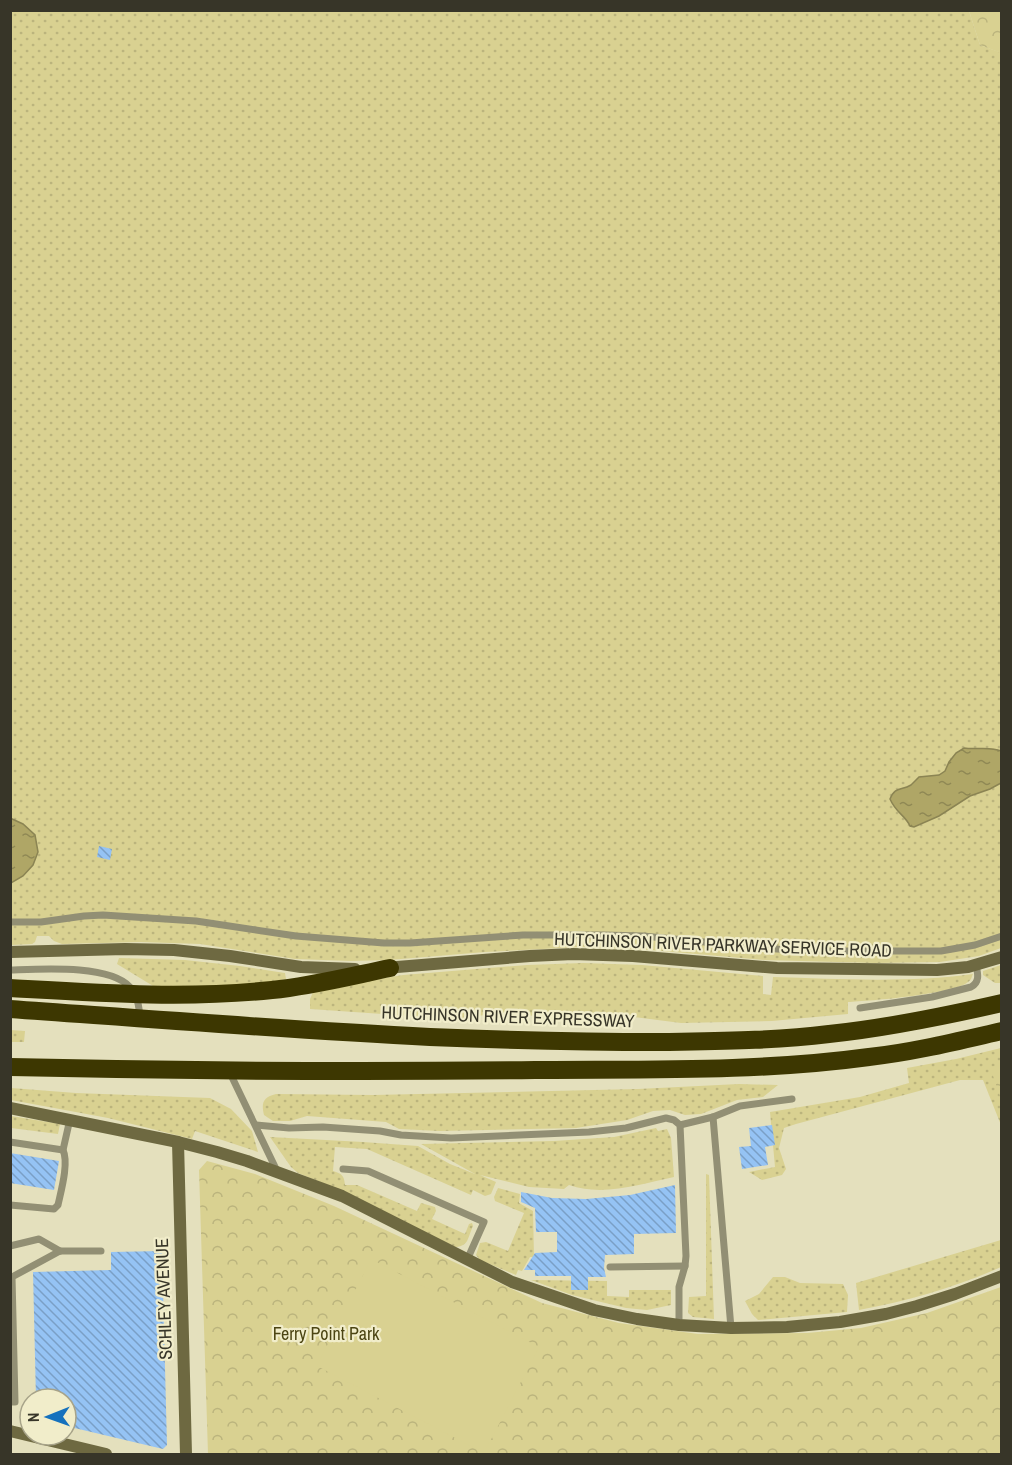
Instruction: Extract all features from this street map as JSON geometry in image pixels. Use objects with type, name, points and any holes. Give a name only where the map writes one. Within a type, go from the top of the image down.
[{"type":"highway","points":[[10,988],[135,995],[234,993],[309,985],[390,968]]},
{"type":"highway","name":"HUTCHINSON RIVER EXPRESSWAY","points":[[10,1009],[456,1038],[701,1041],[829,1035],[911,1023],[1002,1003]]},
{"type":"highway","points":[[10,1067],[400,1072],[749,1067],[871,1057],[1002,1031]]},
{"type":"street","name":"HUTCHINSON RIVER PARKWAY SERVICE ROAD","points":[[10,952],[174,950],[315,968],[354,969],[573,954],[641,957],[784,969],[937,970],[976,965],[1002,957]]},
{"type":"street","points":[[10,1108],[70,1119],[233,1157],[342,1196],[512,1282],[594,1310],[637,1319],[679,1325],[731,1328],[807,1325],[873,1317],[931,1302],[1002,1276]]},
{"type":"street","name":"SCHLEY AVENUE","points":[[178,1143],[186,1455]]},
{"type":"street","points":[[10,1431],[106,1455]]},
{"type":"lane","points":[[10,922],[42,922],[103,915],[196,921],[296,936],[384,943],[517,935],[603,935],[643,936],[811,951],[941,951],[975,945],[1002,936]]},
{"type":"lane","points":[[860,1008],[932,997],[974,986],[978,979],[976,965]]},
{"type":"lane","points":[[10,970],[61,969],[108,975],[122,981],[131,989],[138,1001],[140,1019]]},
{"type":"lane","points":[[229,1070],[279,1173]]},
{"type":"lane","points":[[256,1125],[289,1128],[323,1127],[451,1138],[589,1132],[626,1128],[666,1118],[681,1125],[713,1117],[740,1106],[792,1099]]},
{"type":"lane","points":[[713,1117],[731,1328]]},
{"type":"lane","points":[[10,1205],[54,1209],[58,1205],[66,1162],[63,1150],[70,1119]]},
{"type":"lane","points":[[679,1325],[680,1287],[685,1266],[681,1125]]},
{"type":"lane","points":[[10,1142],[63,1150]]},
{"type":"lane","points":[[343,1169],[368,1171],[484,1222],[467,1260]]},
{"type":"lane","points":[[11,1246],[39,1239],[60,1251]]},
{"type":"lane","points":[[10,1402],[15,1402],[11,1277],[60,1251],[101,1251]]},
{"type":"lane","points":[[610,1267],[685,1266]]},
{"type":"green space","points":[[10,11],[969,11],[980,45],[1002,53],[1001,948],[979,956],[940,962],[874,963],[765,960],[651,950],[582,947],[351,961],[295,959],[200,944],[141,942],[62,944],[49,936],[37,936],[32,944],[11,945]]},
{"type":"green space","points":[[969,11],[1001,11],[1001,53],[980,45]]},
{"type":"green space","points":[[119,958],[185,960],[240,966],[285,973],[286,979],[260,984],[158,989],[117,964]]},
{"type":"green space","points":[[583,963],[642,965],[763,976],[763,994],[771,995],[773,977],[899,979],[973,974],[968,982],[947,990],[848,1002],[848,1014],[772,1021],[681,1023],[634,1017],[485,1015],[455,1019],[310,1009],[310,999],[314,990],[403,975]]},
{"type":"green space","points":[[1001,965],[1001,983],[995,983],[983,975],[983,971]]},
{"type":"green space","points":[[10,1030],[25,1031],[24,1042],[11,1042]]},
{"type":"green space","points":[[1001,1048],[1001,1125],[983,1080],[960,1080],[784,1128],[779,1148],[786,1169],[782,1175],[762,1180],[749,1172],[775,1167],[770,1112],[860,1097],[909,1083],[907,1068]]},
{"type":"green space","points":[[1002,1065],[1001,1099],[990,1067]]},
{"type":"green space","points":[[739,1084],[778,1085],[763,1097],[737,1100],[701,1114],[685,1115],[670,1110],[653,1111],[627,1120],[576,1128],[440,1131],[399,1129],[386,1122],[307,1116],[290,1121],[273,1121],[264,1115],[263,1107],[268,1097],[276,1094],[373,1095],[638,1089]]},
{"type":"green space","points":[[11,1088],[210,1098],[231,1109],[252,1131],[258,1152],[195,1131],[192,1139],[108,1118],[11,1100]]},
{"type":"green space","points":[[11,1116],[60,1124],[58,1134],[11,1128]]},
{"type":"green space","points":[[656,1128],[658,1131],[667,1129],[671,1138],[674,1177],[608,1190],[569,1185],[564,1189],[529,1187],[480,1175],[496,1182],[491,1194],[485,1196],[473,1190],[471,1195],[367,1149],[335,1147],[333,1171],[342,1175],[345,1185],[357,1185],[417,1211],[421,1203],[435,1207],[436,1211],[432,1219],[465,1234],[469,1224],[472,1223],[467,1241],[458,1247],[453,1247],[330,1186],[298,1173],[291,1167],[270,1137],[418,1146],[450,1164],[475,1174],[421,1144],[554,1141],[614,1137]]},
{"type":"green space","name":"Ferry Point Park","points":[[207,1161],[255,1174],[334,1206],[542,1303],[619,1323],[698,1334],[807,1333],[861,1328],[927,1313],[1001,1287],[1001,1454],[208,1454],[199,1170]]},
{"type":"green space","points":[[706,1174],[709,1175],[714,1319],[693,1317],[688,1313],[689,1297],[706,1296]]},
{"type":"green space","points":[[498,1188],[520,1194],[519,1203],[533,1211],[534,1257],[530,1257],[522,1271],[518,1270],[516,1275],[480,1260],[476,1255],[480,1243],[486,1242],[508,1251],[524,1213],[495,1201],[494,1197]]},
{"type":"green space","points":[[1001,1240],[1001,1267],[932,1293],[859,1310],[856,1283]]},
{"type":"green space","points":[[371,1259],[539,1347],[484,1453],[317,1366]]},
{"type":"green space","points":[[773,1277],[785,1277],[800,1283],[843,1284],[848,1295],[847,1312],[758,1320],[745,1301],[759,1294]]},
{"type":"green space","points":[[531,1280],[607,1281],[607,1296],[629,1297],[629,1290],[671,1290],[671,1305],[647,1310],[626,1308],[572,1295]]},
{"type":"water","points":[[964,748],[1001,751],[1001,783],[970,796],[939,816],[914,827],[910,826],[892,804],[890,799],[892,795],[896,790],[911,785],[919,777],[939,775],[945,771],[956,753]]},
{"type":"water","points":[[10,818],[23,824],[35,835],[38,852],[33,865],[23,876],[11,883]]},
{"type":"building","points":[[99,846],[112,849],[110,860],[97,857]]},
{"type":"building","points":[[772,1125],[775,1145],[765,1147],[768,1165],[742,1169],[739,1147],[751,1146],[749,1128]]},
{"type":"building","points":[[10,1153],[59,1161],[54,1190],[10,1183]]},
{"type":"building","points":[[675,1185],[676,1233],[634,1234],[634,1254],[605,1255],[606,1277],[588,1277],[588,1290],[571,1290],[571,1276],[535,1276],[535,1270],[524,1270],[535,1253],[557,1252],[557,1232],[536,1232],[535,1208],[521,1202],[521,1192],[552,1198],[586,1199],[630,1195]]},
{"type":"building","points":[[162,1251],[167,1445],[163,1449],[78,1429],[78,1387],[36,1387],[33,1272],[111,1270],[111,1252]]}]
